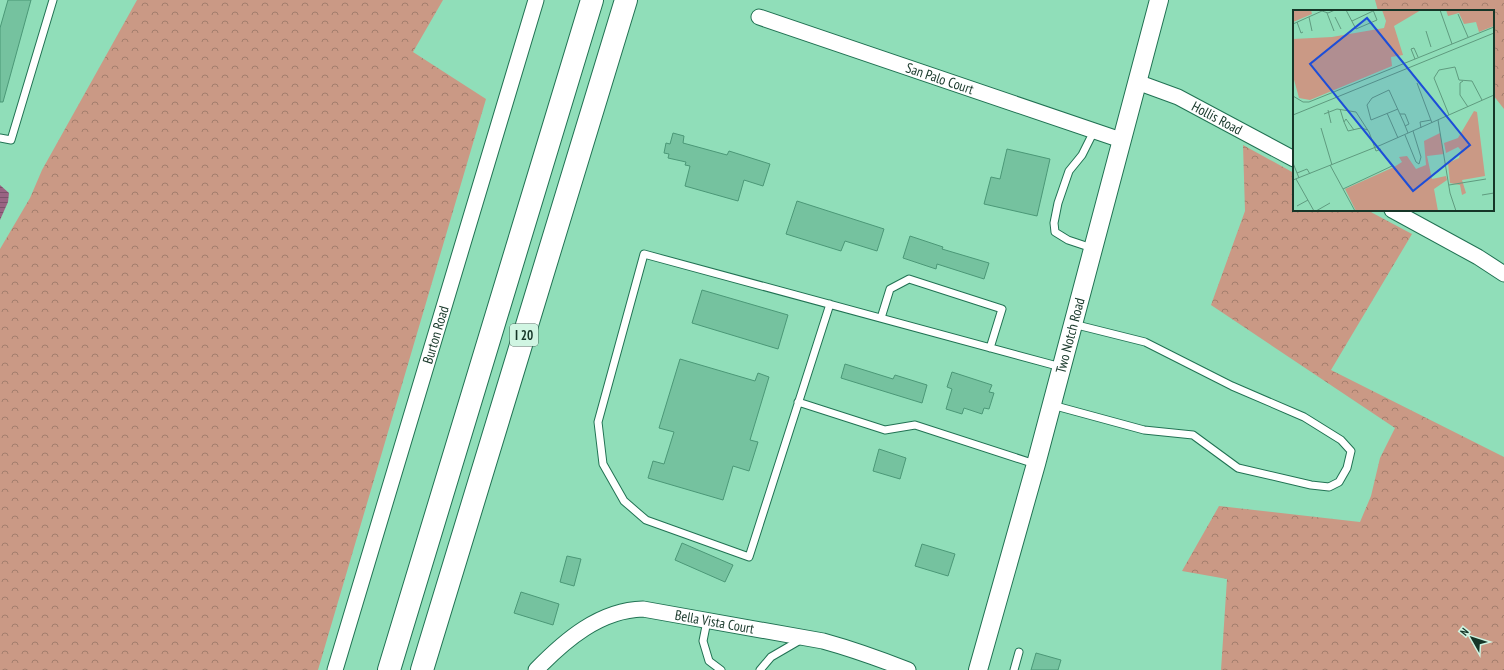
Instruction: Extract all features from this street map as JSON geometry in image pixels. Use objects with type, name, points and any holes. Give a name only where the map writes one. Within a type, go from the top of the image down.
[{"type":"highway","name":"I 20","points":[[389,670],[592,0]]},
{"type":"highway","name":"I 20","points":[[422,670],[626,0]]},
{"type":"street","name":"Burton Road","points":[[335,670],[536,0]]},
{"type":"street","name":"Two Notch Road","points":[[978,670],[1036,464],[1159,0]]},
{"type":"street","name":"San Palo Court","points":[[759,17],[1122,140]]},
{"type":"street","name":"Hollis Road","points":[[1137,82],[1185,101],[1293,158]]},
{"type":"street","points":[[1394,211],[1478,257],[1504,274]]},
{"type":"street","name":"Bella Vista Court","points":[[536,670],[576,634],[589,626],[620,611],[643,609],[804,638],[845,647],[908,670]]},
{"type":"lane","points":[[0,138],[12,140],[53,0]]},
{"type":"lane","points":[[1093,248],[1068,240],[1055,232],[1054,223],[1058,203],[1069,170],[1082,155],[1094,131]]},
{"type":"lane","points":[[830,304],[749,557],[646,520],[624,501],[603,464],[598,422],[644,254],[830,304],[990,348],[1062,367]]},
{"type":"lane","points":[[880,318],[890,289],[909,279],[1002,309],[990,348]]},
{"type":"lane","points":[[1051,405],[1144,430],[1194,435],[1238,468],[1311,485],[1329,487],[1339,482],[1347,468],[1351,451],[1341,440],[1304,417],[1232,386],[1145,342],[1073,324]]},
{"type":"lane","points":[[798,402],[885,430],[915,425],[1036,464]]},
{"type":"lane","points":[[707,621],[703,641],[709,661],[721,670]]},
{"type":"lane","points":[[760,670],[771,657],[804,638]]},
{"type":"lane","points":[[1014,670],[1018,652]]},
{"type":"green space","points":[[137,0],[443,0],[413,52],[486,99],[318,670],[0,670],[0,249],[30,198],[42,170]]},
{"type":"green space","points":[[1375,0],[1504,0],[1504,109],[1494,96],[1494,10],[1378,10]]},
{"type":"green space","points":[[1243,145],[1293,172],[1293,211],[1369,211],[1412,234],[1331,370],[1504,457],[1504,670],[1221,670],[1227,579],[1182,571],[1219,506],[1360,522],[1371,496],[1380,458],[1395,428],[1211,305],[1245,211]]},
{"type":"shaded area","points":[[0,185],[9,193],[8,202],[0,220]]},
{"type":"building","points":[[8,0],[31,0],[3,102],[0,102],[0,28]]},
{"type":"building","points":[[673,133],[684,136],[683,143],[727,155],[729,151],[770,164],[763,186],[744,180],[738,201],[685,186],[690,166],[685,165],[686,162],[668,158],[669,154],[664,153],[666,143],[670,144]]},
{"type":"building","points":[[1007,149],[1050,159],[1037,216],[984,204],[991,177],[1000,179]]},
{"type":"building","points":[[797,201],[884,229],[877,251],[845,241],[841,251],[786,234]]},
{"type":"building","points":[[910,236],[943,247],[942,249],[989,263],[984,279],[937,264],[936,269],[903,258]]},
{"type":"building","points":[[702,290],[788,315],[778,349],[692,323]]},
{"type":"building","points":[[680,359],[755,381],[758,373],[769,377],[750,440],[758,442],[749,471],[733,466],[723,500],[648,478],[653,461],[664,464],[674,432],[659,428]]},
{"type":"building","points":[[845,364],[893,379],[895,375],[927,385],[922,403],[841,378]]},
{"type":"building","points":[[952,372],[992,385],[989,392],[994,393],[989,409],[984,408],[982,414],[964,408],[962,414],[946,409],[952,389],[947,387]]},
{"type":"building","points":[[879,449],[906,458],[900,479],[873,471]]},
{"type":"building","points":[[682,543],[733,565],[725,582],[675,560]]},
{"type":"building","points":[[922,544],[955,554],[948,576],[915,566]]},
{"type":"building","points":[[567,556],[581,559],[574,586],[560,582]]},
{"type":"building","points":[[521,592],[559,604],[553,625],[514,613]]},
{"type":"building","points":[[1036,653],[1061,660],[1058,670],[1031,670]]}]
